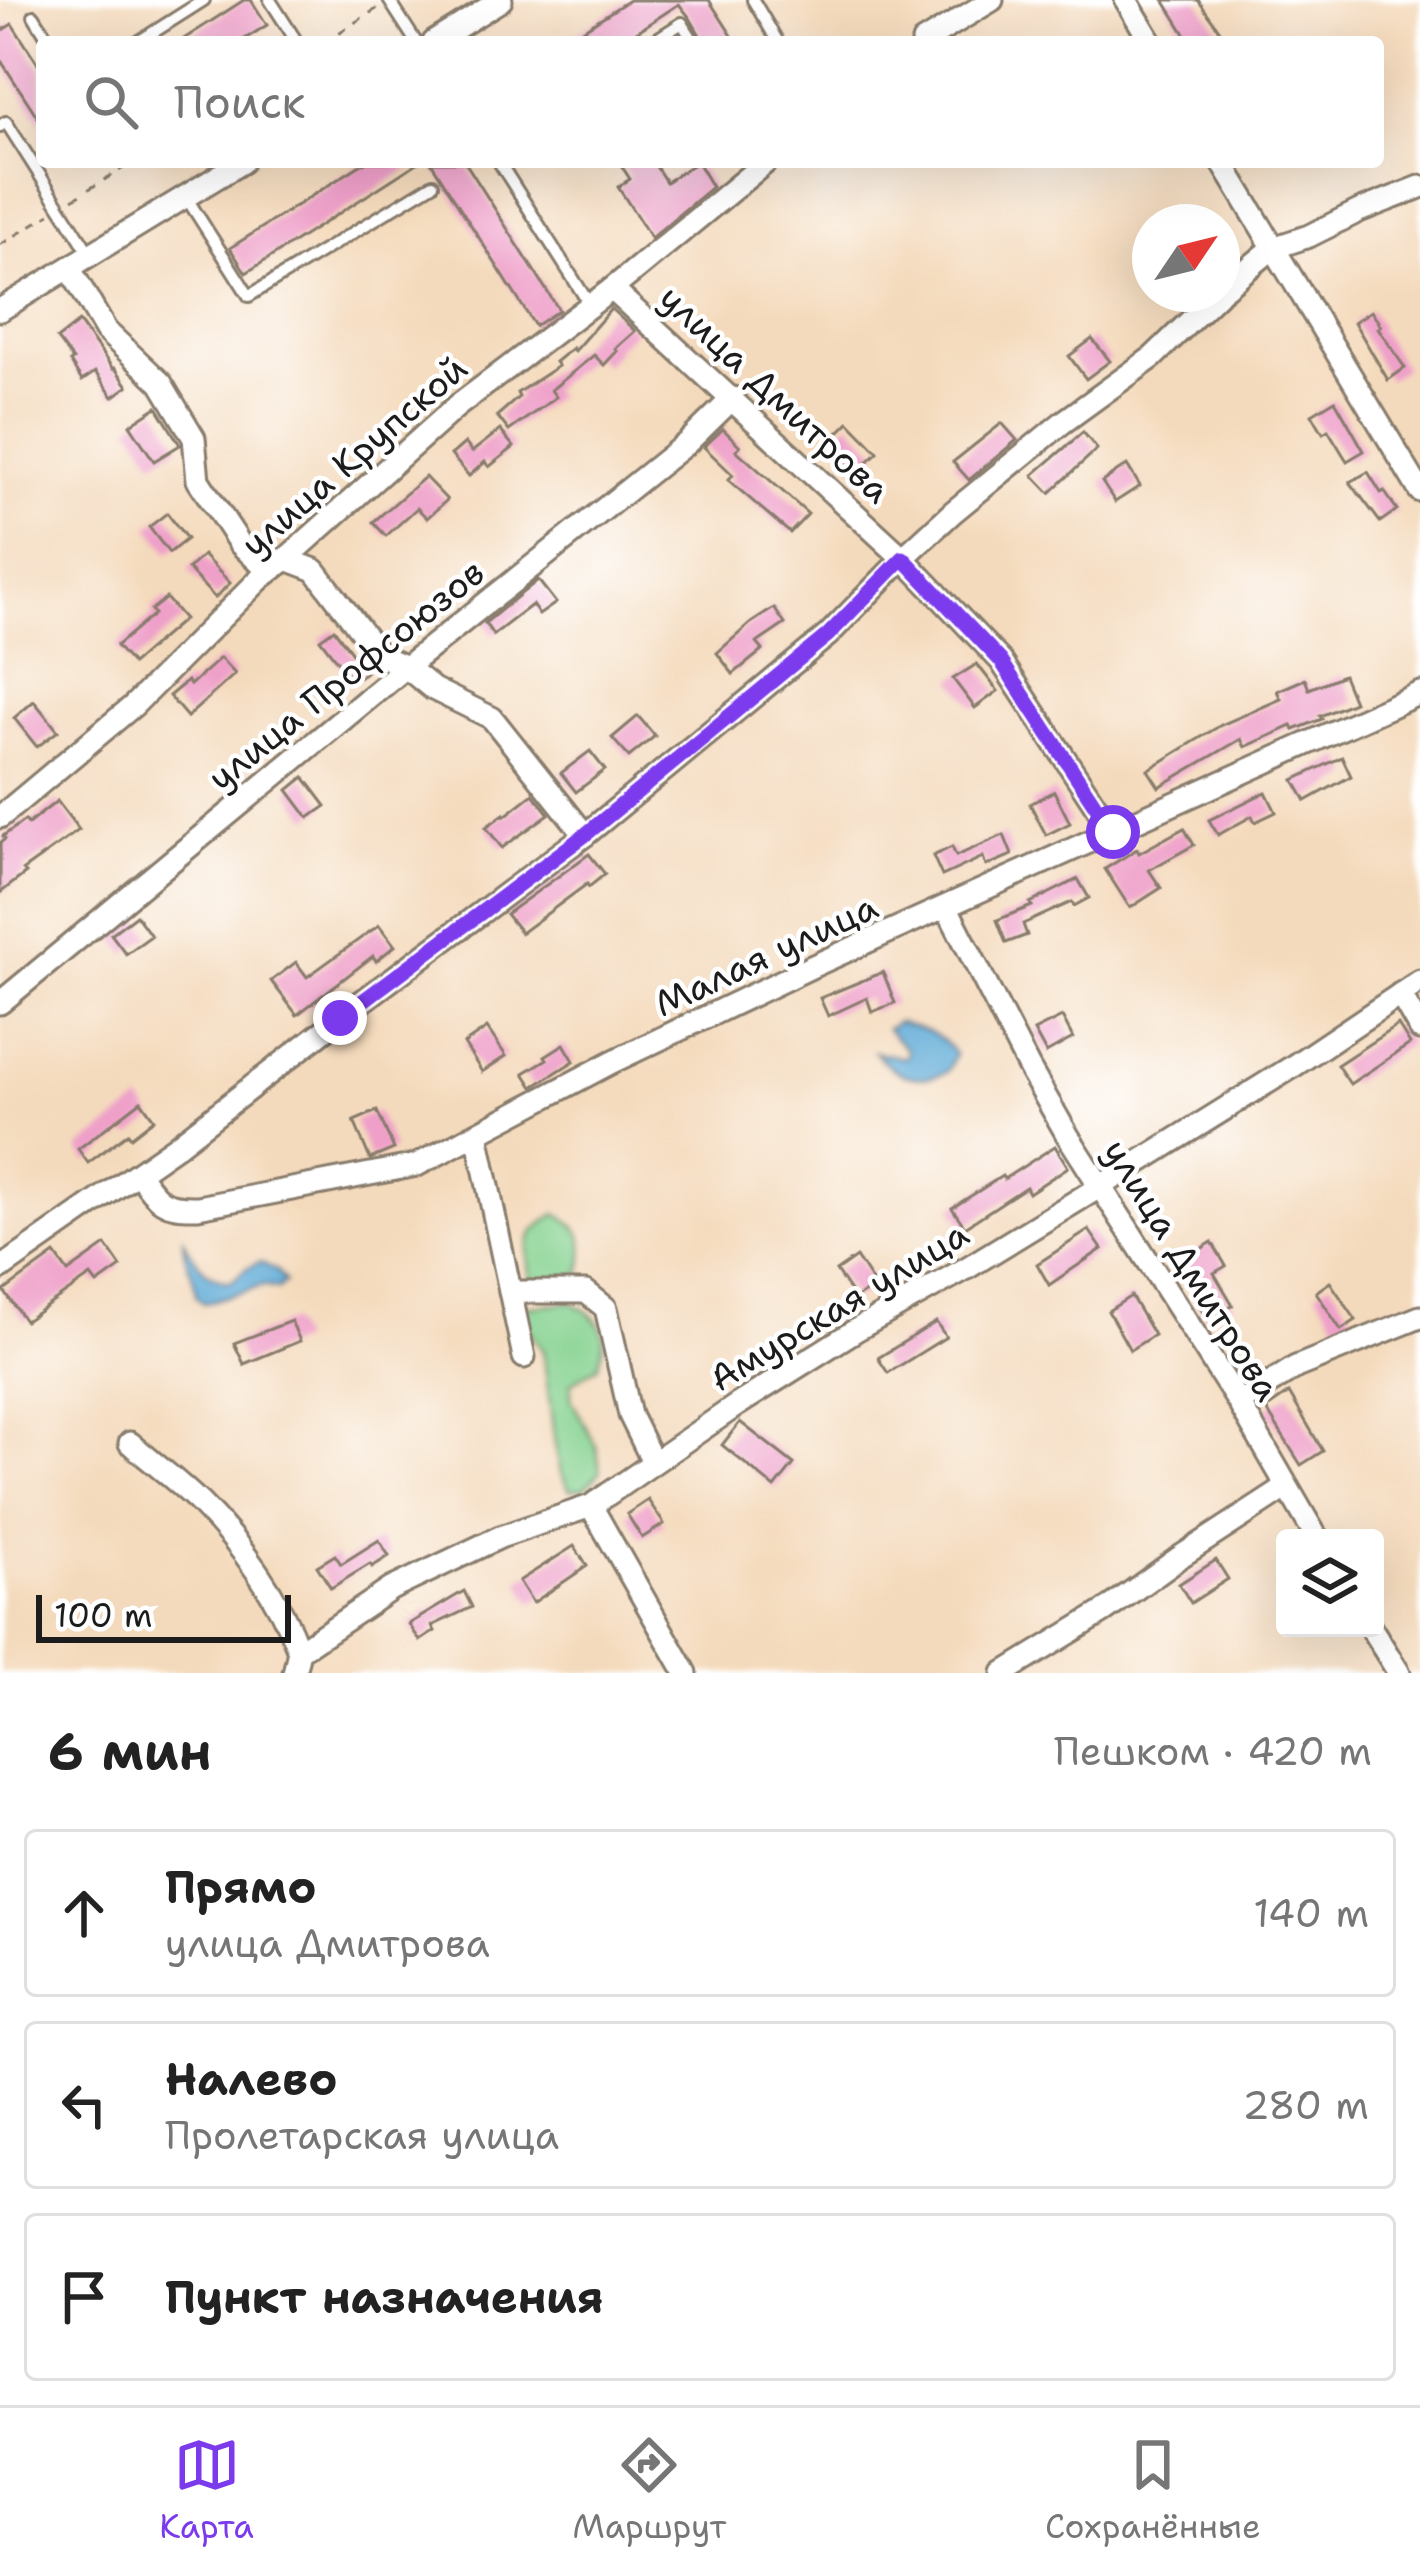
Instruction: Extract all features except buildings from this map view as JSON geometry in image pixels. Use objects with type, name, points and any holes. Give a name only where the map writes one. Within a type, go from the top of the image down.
[{"type":"street","points":[[444,36],[501,0]]},
{"type":"street","points":[[933,36],[992,0]]},
{"type":"street","points":[[1126,0],[1147,36]]},
{"type":"street","points":[[0,310],[232,168]]},
{"type":"street","name":"улица Крупской","points":[[0,817],[133,706],[260,578],[456,407],[612,289],[759,168]]},
{"type":"street","points":[[1226,168],[1420,491]]},
{"type":"street","points":[[1240,275],[1273,248],[1420,188]]},
{"type":"street","points":[[70,269],[106,331],[161,383],[194,438],[199,480],[240,544],[261,564],[286,559],[315,571],[379,655],[492,718],[585,835]]},
{"type":"street","name":"улица Дмитрова","points":[[612,289],[903,558],[1001,661],[1113,832]]},
{"type":"street","points":[[0,1269],[138,1173],[585,835],[828,635],[953,512],[1153,356],[1199,312]]},
{"type":"street","name":"улица Профсоюзов","points":[[0,1003],[406,667],[688,442],[733,398]]},
{"type":"street","name":"Малая улица","points":[[138,1173],[160,1202],[178,1208],[417,1166],[612,1062],[1420,693]]},
{"type":"street","name":"улица Дмитрова","points":[[947,908],[1029,1068],[1311,1529]]},
{"type":"street","points":[[1410,987],[1420,1029]]},
{"type":"street","name":"Амурская улица","points":[[296,1662],[392,1589],[500,1537],[591,1506],[737,1405],[1101,1186],[1410,987]]},
{"type":"street","points":[[477,1134],[524,1358]]},
{"type":"street","points":[[510,1292],[586,1292],[606,1308],[630,1414],[652,1462]]},
{"type":"street","points":[[1238,1403],[1296,1367],[1420,1317]]},
{"type":"street","points":[[130,1443],[199,1502],[227,1534],[291,1630],[296,1662]]},
{"type":"street","points":[[1004,1673],[1286,1488]]},
{"type":"street","points":[[591,1506],[685,1673]]},
{"type":"street","points":[[1377,1637],[1399,1673]]},
{"type":"lane","points":[[147,36],[204,0]]},
{"type":"lane","points":[[270,0],[293,36]]},
{"type":"lane","points":[[390,0],[412,36]]},
{"type":"lane","points":[[753,0],[774,36]]},
{"type":"lane","points":[[34,16],[46,36]]},
{"type":"lane","points":[[661,36],[682,22],[690,36]]},
{"type":"lane","points":[[0,126],[6,122],[92,257]]},
{"type":"lane","points":[[503,168],[590,305]]},
{"type":"lane","points":[[186,197],[249,296],[433,184]]},
{"type":"path","points":[[333,36],[390,0]]},
{"type":"green space","points":[[556,1214],[574,1225],[582,1238],[581,1274],[531,1278],[530,1240]]},
{"type":"green space","points":[[571,1302],[597,1321],[603,1344],[598,1366],[571,1383],[571,1399],[597,1448],[600,1472],[585,1488],[570,1490],[555,1445],[543,1351],[526,1326],[522,1307]]},
{"type":"water","points":[[898,1022],[930,1033],[950,1047],[955,1055],[947,1072],[917,1078],[899,1072],[875,1052],[905,1058],[908,1051],[887,1029]]},
{"type":"water","points":[[183,1239],[214,1277],[231,1282],[260,1262],[285,1282],[278,1289],[263,1286],[204,1303],[196,1296]]},
{"type":"route","points":[[340,1018],[585,835],[828,635],[903,558],[1001,661],[1113,832]]}]
